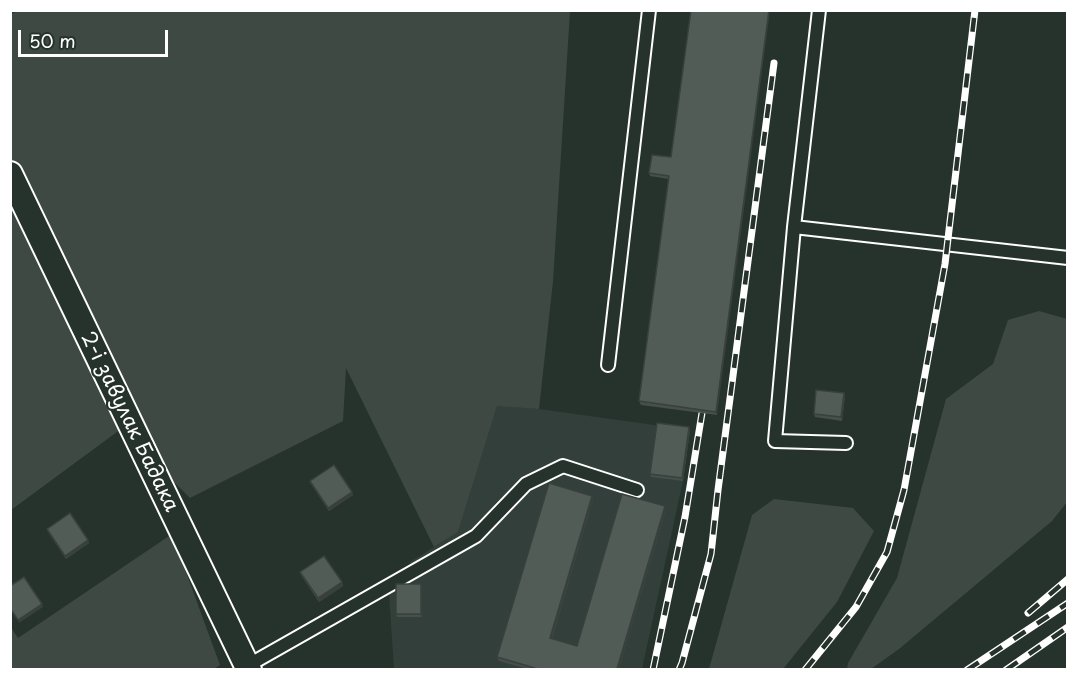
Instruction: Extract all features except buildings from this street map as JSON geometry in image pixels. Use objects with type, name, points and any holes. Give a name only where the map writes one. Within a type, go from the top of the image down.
[{"type":"street","name":"2-і завулак Бадака","points":[[10,174],[248,668]]},
{"type":"lane","points":[[608,364],[648,10]]},
{"type":"lane","points":[[819,10],[794,227],[775,441],[846,443]]},
{"type":"lane","points":[[794,227],[1068,258]]},
{"type":"lane","points":[[248,668],[476,536],[526,484],[563,466],[637,490]]},
{"type":"shaded area","points":[[19,10],[570,11],[553,281],[539,409],[497,406],[458,532],[434,547],[346,368],[343,421],[190,498],[121,429],[11,510],[10,15]]},
{"type":"shaded area","points":[[1039,311],[1067,319],[1067,502],[1052,521],[899,649],[871,669],[847,669],[848,663],[897,578],[946,399],[993,364],[1008,320]]},
{"type":"shaded area","points":[[497,405],[690,430],[683,481],[642,669],[394,669],[389,593],[416,580],[410,562],[458,532]]},
{"type":"shaded area","points":[[774,499],[853,508],[874,531],[837,602],[783,669],[709,669],[752,515]]},
{"type":"shaded area","points":[[172,534],[220,665],[212,670],[11,669],[10,626],[18,638]]},
{"type":"railway","points":[[805,670],[856,607],[887,552],[904,490],[945,264],[975,10]]},
{"type":"railway","points":[[679,670],[711,554],[774,63]]},
{"type":"railway","points":[[653,670],[685,517],[702,413]]},
{"type":"railway","points":[[1028,613],[1068,579]]},
{"type":"railway","points":[[967,670],[1068,603]]},
{"type":"railway","points":[[1006,670],[1068,627]]}]
